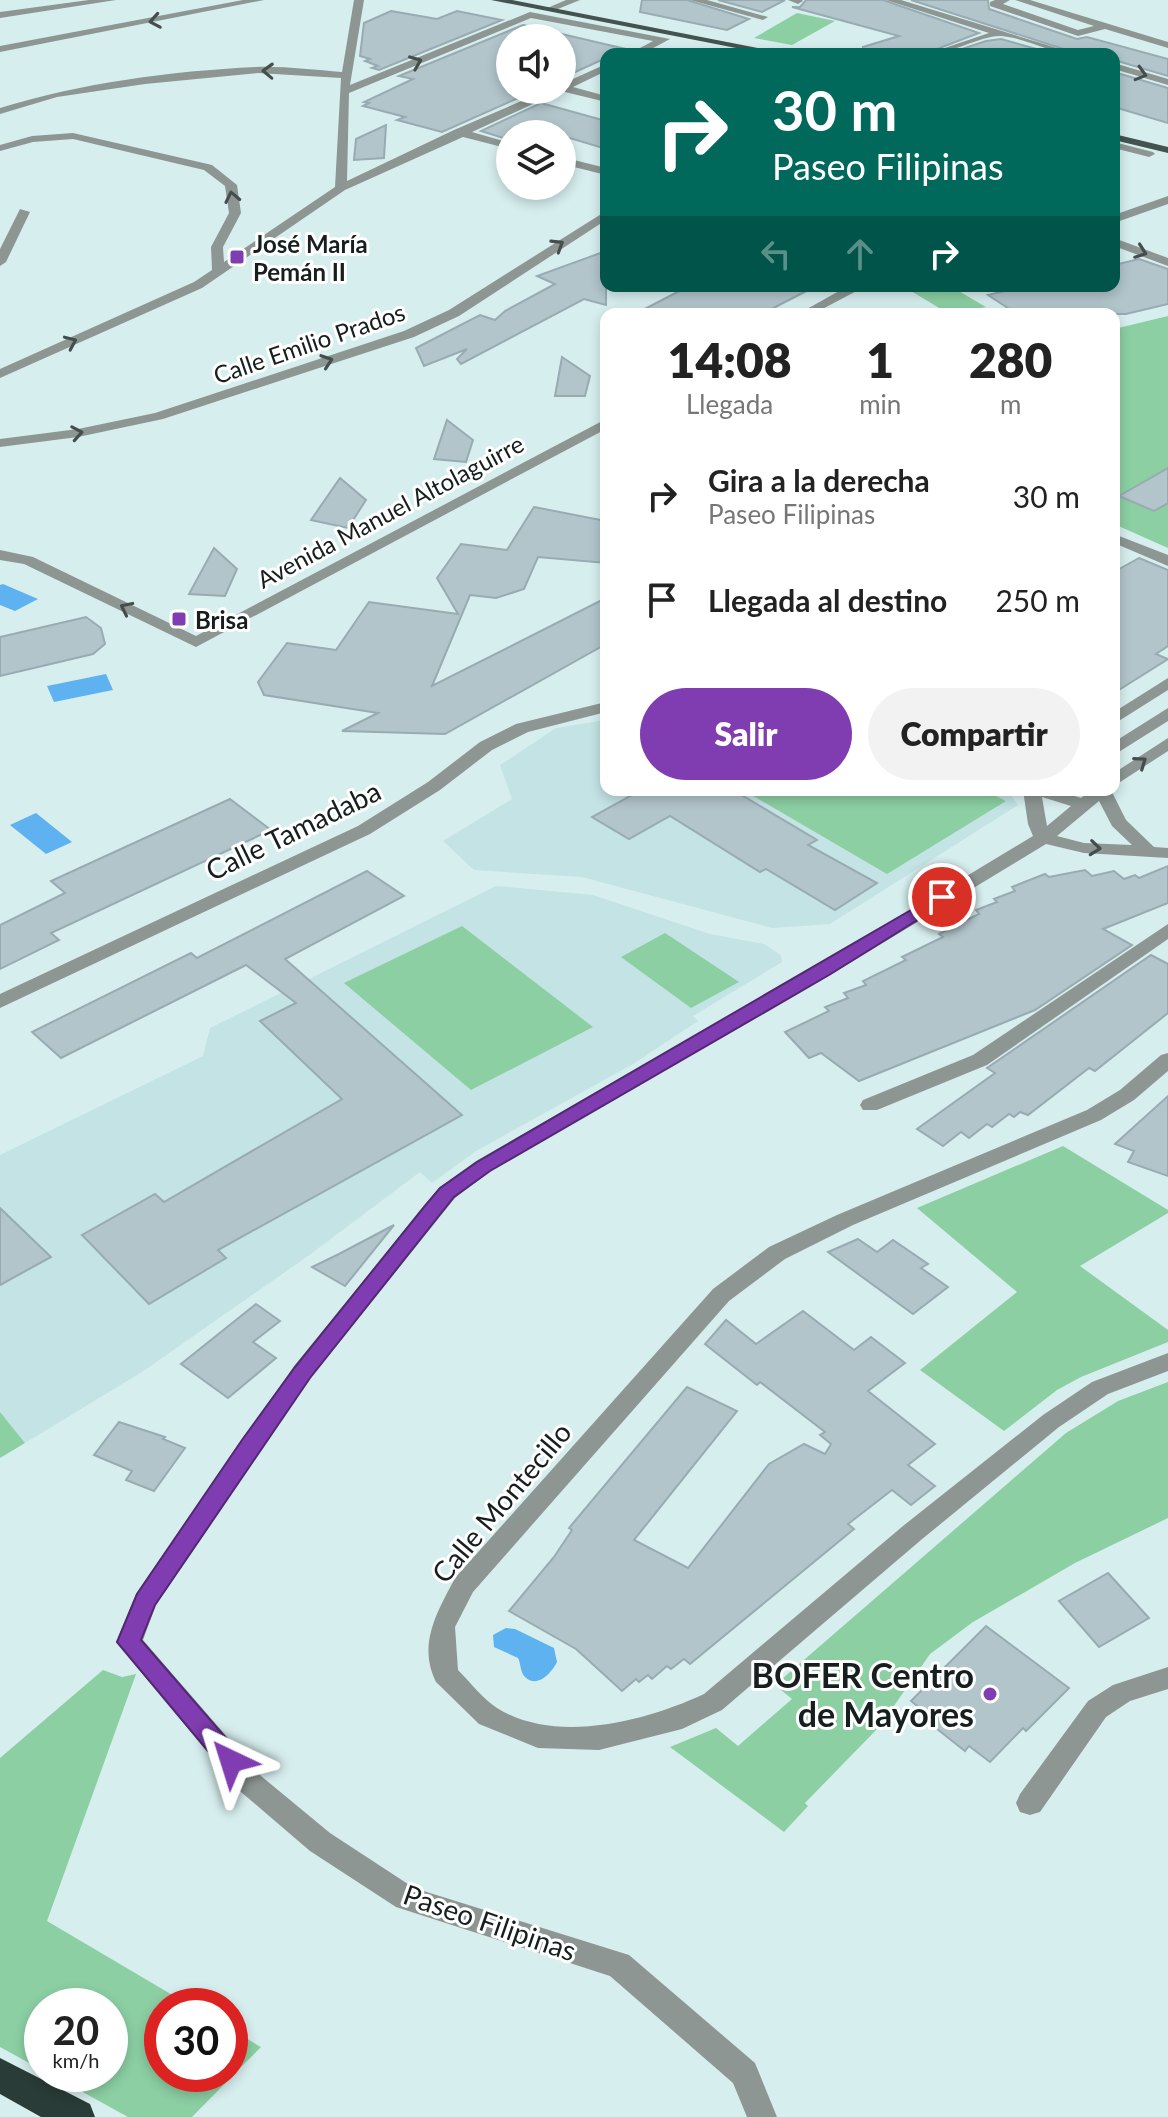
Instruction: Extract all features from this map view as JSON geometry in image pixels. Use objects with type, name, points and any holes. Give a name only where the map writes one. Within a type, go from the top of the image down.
[{"type":"highway","points":[[0,2075],[77,2117]]},
{"type":"main road","points":[[496,0],[550,9],[719,48]]},
{"type":"main road","points":[[666,37],[680,33],[754,48]]},
{"type":"main road","points":[[1120,128],[1168,140]]},
{"type":"main road","points":[[1120,139],[1150,150]]},
{"type":"street","points":[[0,15],[111,0]]},
{"type":"street","points":[[0,36],[4,47],[259,0]]},
{"type":"street","points":[[341,188],[344,91],[359,0]]},
{"type":"street","points":[[550,9],[575,0]]},
{"type":"street","points":[[695,0],[763,17]]},
{"type":"street","points":[[891,0],[1050,48]]},
{"type":"street","points":[[1005,0],[993,4],[1078,33],[1104,26]]},
{"type":"street","points":[[1020,0],[1168,45]]},
{"type":"street","points":[[344,91],[530,15],[666,37]]},
{"type":"street","points":[[951,48],[1035,20]]},
{"type":"street","points":[[645,48],[666,37]]},
{"type":"street","points":[[1120,68],[1168,82]]},
{"type":"street","points":[[0,111],[56,94],[145,81],[258,70],[346,75]]},
{"type":"street","points":[[576,81],[600,70]]},
{"type":"street","points":[[576,91],[600,97]]},
{"type":"street","points":[[0,374],[198,285],[341,188],[523,104]]},
{"type":"street","points":[[458,132],[496,142]]},
{"type":"street","points":[[0,148],[32,139],[73,136],[208,167],[231,185],[235,213],[217,247],[218,270]]},
{"type":"street","points":[[1120,146],[1168,153]]},
{"type":"street","points":[[576,164],[600,170]]},
{"type":"street","points":[[1120,217],[1168,200]]},
{"type":"street","points":[[0,262],[24,212]]},
{"type":"street","name":"Calle Emilio Prados","points":[[0,443],[78,433],[158,416],[409,334],[454,313],[600,219]]},
{"type":"street","points":[[1120,244],[1168,262]]},
{"type":"street","points":[[812,308],[834,292]]},
{"type":"street","name":"Avenida Manuel Altolaguirre","points":[[0,555],[28,560],[196,642],[600,426]]},
{"type":"street","points":[[1120,541],[1168,561]]},
{"type":"street","points":[[1120,715],[1168,683]]},
{"type":"street","name":"Calle Tamadaba","points":[[0,1002],[364,830],[434,786],[486,746],[522,728],[600,708]]},
{"type":"street","points":[[1120,746],[1168,713]]},
{"type":"street","points":[[1120,777],[1168,743]]},
{"type":"street","points":[[1033,796],[1037,824],[1043,838],[1084,848],[1168,853]]},
{"type":"street","points":[[1052,796],[1085,804]]},
{"type":"street","name":"Paseo Filipinas","points":[[762,2117],[744,2073],[619,1965],[406,1898],[320,1842],[251,1784],[129,1642],[145,1601],[293,1385],[447,1193],[483,1166],[823,971],[1043,838],[1095,796]]},
{"type":"street","points":[[1105,796],[1118,822],[1148,851]]},
{"type":"street","points":[[870,1105],[980,1060],[1168,930]]},
{"type":"street","name":"Calle Montecillo","points":[[1168,1060],[1127,1095],[1094,1115],[791,1246],[721,1295],[464,1585],[442,1627],[445,1674],[488,1716],[538,1736],[599,1738],[673,1721],[713,1702],[912,1533],[1051,1421],[1100,1388],[1168,1362]]},
{"type":"street","points":[[1030,1803],[1097,1709],[1122,1693],[1168,1678]]},
{"type":"shaded area","points":[[600,721],[600,796],[1011,796],[1018,805],[830,924],[772,928],[582,877],[474,870],[443,841],[512,799],[500,765],[556,728]]},
{"type":"shaded area","points":[[496,886],[593,895],[710,934],[764,944],[781,955],[782,962],[693,1016],[698,1021],[633,1064],[476,1151],[432,1183],[420,1172],[308,1256],[142,1372],[25,1443],[0,1412],[0,1155],[203,1056],[210,1028]]},
{"type":"green space","points":[[797,13],[835,21],[792,45],[754,38]]},
{"type":"green space","points":[[913,292],[960,292],[986,307],[981,308],[939,308]]},
{"type":"green space","points":[[1168,316],[1168,548],[1120,527],[1120,328]]},
{"type":"green space","points":[[753,796],[996,796],[1006,801],[887,874]]},
{"type":"green space","points":[[462,926],[593,1027],[471,1090],[344,983]]},
{"type":"green space","points":[[665,933],[739,982],[691,1008],[621,957]]},
{"type":"green space","points":[[1063,1146],[1168,1210],[1168,1213],[1080,1266],[1168,1330],[1168,1342],[1081,1377],[1057,1390],[1004,1431],[920,1370],[1017,1292],[917,1208]]},
{"type":"green space","points":[[1168,1382],[1168,1518],[1075,1563],[973,1622],[930,1654],[880,1726],[805,1803],[808,1806],[784,1832],[670,1747],[716,1728],[738,1746],[792,1699],[775,1685],[1066,1433],[1118,1401]]},
{"type":"green space","points":[[0,1412],[25,1443],[0,1458]]},
{"type":"green space","points":[[103,1670],[122,1677],[136,1674],[47,1921],[161,1988],[144,1988],[144,2092],[217,2092],[192,2117],[128,2117],[83,2092],[128,2092],[128,1988],[24,1988],[24,2060],[0,2047],[0,1758]]},
{"type":"green space","points":[[248,2039],[261,2047],[248,2060]]},
{"type":"water","points":[[0,585],[38,599],[15,611],[0,605]]},
{"type":"water","points":[[106,674],[113,690],[54,702],[47,686]]},
{"type":"water","points":[[36,813],[72,842],[46,854],[10,825]]},
{"type":"water","points":[[506,1628],[515,1629],[554,1648],[557,1662],[544,1678],[530,1680],[523,1675],[518,1658],[494,1647],[493,1635]]},
{"type":"building","points":[[642,0],[687,0],[749,19],[727,30],[640,12]]},
{"type":"building","points":[[718,0],[785,0],[762,12]]},
{"type":"building","points":[[806,0],[883,0],[979,33],[940,48],[863,48],[899,36],[792,7],[800,7]]},
{"type":"building","points":[[911,0],[988,0],[989,9],[1077,39],[1087,37],[1168,59],[1168,76],[1120,62],[1120,48],[1060,48]]},
{"type":"building","points":[[391,11],[437,19],[457,11],[502,20],[379,70],[372,68],[378,66],[365,61],[370,59],[360,56],[364,23]]},
{"type":"building","points":[[496,36],[496,104],[505,104],[442,132],[397,120],[405,117],[363,106],[369,103],[364,102],[413,79],[399,76]]},
{"type":"building","points":[[576,37],[622,48],[600,48],[600,61],[576,72]]},
{"type":"building","points":[[1001,39],[1033,48],[965,48]]},
{"type":"building","points":[[1120,74],[1168,88],[1168,123],[1120,109]]},
{"type":"building","points":[[539,104],[600,119],[600,147],[576,140],[576,120],[505,120]]},
{"type":"building","points":[[496,124],[496,136],[481,131]]},
{"type":"building","points":[[386,125],[384,158],[354,160],[356,139]]},
{"type":"building","points":[[600,253],[600,292],[606,292],[606,305],[584,299],[461,364],[457,359],[467,349],[424,366],[416,348],[480,315],[495,320],[505,311],[555,284],[537,276]]},
{"type":"building","points":[[1139,259],[1168,269],[1168,304],[1120,314],[1120,308],[1008,308],[988,295],[1001,292],[1120,292],[1120,264]]},
{"type":"building","points":[[677,292],[804,292],[774,308],[647,308]]},
{"type":"building","points":[[562,357],[590,376],[585,396],[555,396]]},
{"type":"building","points":[[447,420],[473,440],[466,462],[434,459]]},
{"type":"building","points":[[1168,468],[1168,503],[1154,511],[1120,495]]},
{"type":"building","points":[[340,478],[366,500],[348,528],[311,520]]},
{"type":"building","points":[[534,507],[600,520],[600,562],[538,557],[524,589],[496,598],[470,595],[432,686],[600,601],[600,647],[445,734],[342,731],[378,713],[264,695],[258,682],[287,643],[336,650],[369,602],[458,614],[437,578],[461,544],[507,550]]},
{"type":"building","points":[[214,548],[237,569],[225,596],[189,594]]},
{"type":"building","points":[[1139,558],[1168,570],[1168,646],[1156,654],[1168,659],[1120,689],[1120,569]]},
{"type":"building","points":[[86,617],[101,628],[105,644],[93,654],[0,676],[0,637]]},
{"type":"building","points":[[630,796],[743,796],[817,840],[808,845],[877,883],[835,910],[766,869],[760,872],[670,816],[629,839],[592,817]]},
{"type":"building","points":[[230,799],[271,830],[51,933],[59,940],[0,969],[0,925],[65,893],[51,881]]},
{"type":"building","points":[[1168,866],[1168,903],[1103,929],[1132,945],[1035,1010],[859,1081],[821,1053],[809,1058],[785,1032],[829,1011],[825,1007],[848,998],[844,993],[866,985],[863,981],[943,937],[939,934],[979,914],[976,910],[997,902],[994,899],[1015,891],[1012,887],[1045,874],[1049,877],[1085,870],[1092,876],[1114,871],[1124,879],[1135,875],[1139,878]]},
{"type":"building","points":[[367,871],[404,896],[285,959],[462,1115],[218,1250],[226,1258],[149,1304],[82,1235],[155,1194],[164,1202],[342,1099],[260,1021],[296,1003],[246,965],[61,1058],[32,1032],[191,953],[197,958]]},
{"type":"building","points":[[1151,955],[1168,964],[1168,1013],[1095,1071],[1089,1068],[1028,1115],[1020,1112],[1014,1117],[1009,1114],[992,1127],[987,1124],[969,1138],[961,1132],[943,1146],[917,1129],[995,1073],[987,1068]]},
{"type":"building","points":[[1168,1096],[1168,1176],[1128,1162],[1134,1151],[1115,1144]]},
{"type":"building","points":[[0,1208],[51,1257],[0,1285]]},
{"type":"building","points":[[394,1225],[345,1286],[312,1267],[339,1254]]},
{"type":"building","points":[[858,1239],[877,1252],[893,1240],[928,1264],[921,1268],[948,1287],[913,1314],[828,1252]]},
{"type":"building","points":[[256,1304],[280,1321],[253,1342],[276,1358],[228,1398],[181,1364]]},
{"type":"building","points":[[803,1311],[854,1350],[871,1337],[905,1363],[868,1391],[935,1444],[908,1465],[935,1486],[911,1505],[892,1490],[848,1524],[854,1529],[690,1664],[684,1659],[671,1669],[667,1666],[652,1679],[648,1675],[639,1682],[636,1679],[622,1691],[576,1649],[509,1611],[554,1557],[572,1530],[569,1528],[687,1387],[737,1411],[634,1540],[688,1568],[769,1464],[804,1444],[825,1454],[831,1444],[820,1435],[825,1432],[705,1344],[726,1320],[756,1344]]},
{"type":"building","points":[[119,1422],[165,1437],[163,1439],[185,1448],[154,1491],[126,1480],[132,1471],[94,1455]]},
{"type":"building","points":[[1108,1573],[1149,1618],[1099,1647],[1059,1601]]},
{"type":"building","name":"BOFER Centro de Mayores","points":[[986,1626],[1069,1688],[990,1762],[969,1746],[965,1751],[927,1721],[931,1717],[911,1701]]},
{"type":"place","name":"José María Pemán II","points":[[237,257]]},
{"type":"place","name":"Brisa","points":[[179,619]]},
{"type":"place","name":"BOFER Centro de Mayores","points":[[990,1694]]},
{"type":"route","points":[[231,1761],[129,1642],[145,1601],[250,1446],[302,1372],[431,1212],[447,1193],[483,1166],[823,971],[942,897]]}]
